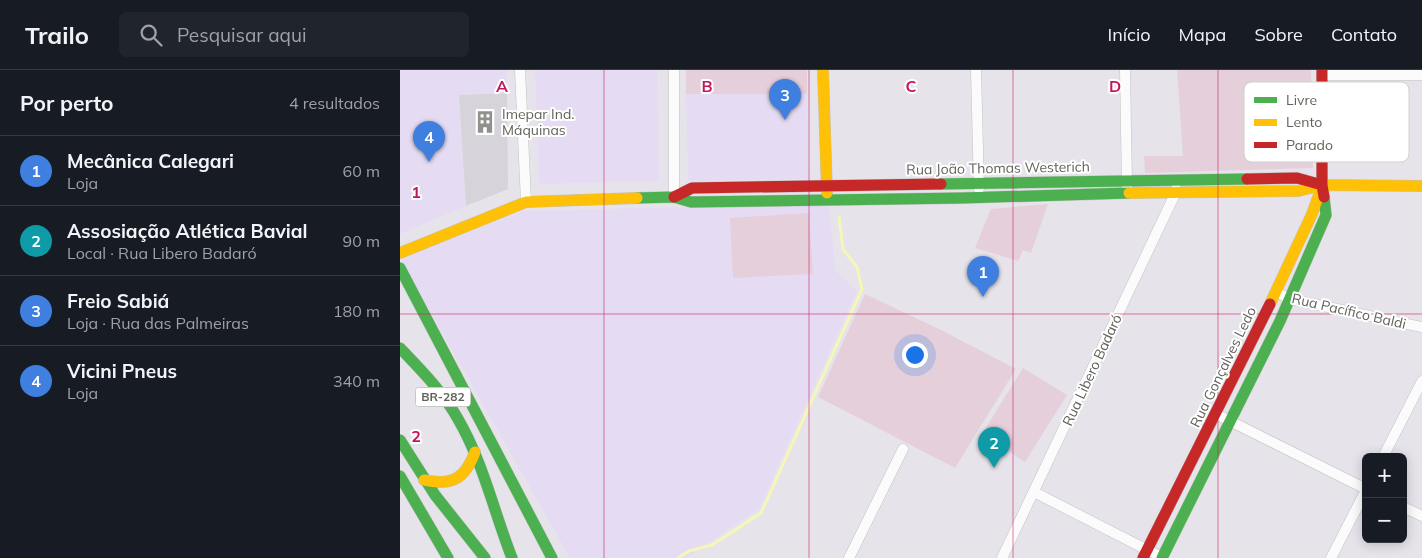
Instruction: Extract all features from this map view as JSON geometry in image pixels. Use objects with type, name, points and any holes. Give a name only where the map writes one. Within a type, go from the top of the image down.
[{"type":"main road","points":[[822,70],[827,199]]},
{"type":"main road","name":"Rua Gonçalves Ledo","points":[[1162,558],[1263,356],[1290,299],[1326,214],[1322,185],[1322,162]]},
{"type":"main road","name":"Rua João Thomas Westerich","points":[[400,253],[526,202],[674,196],[692,188],[1297,178],[1322,185]]},
{"type":"main road","points":[[1247,192],[1248,179]]},
{"type":"main road","points":[[1063,182],[1064,196]]},
{"type":"main road","points":[[907,184],[907,199]]},
{"type":"main road","name":"Rua João Thomas Westerich","points":[[674,196],[691,202],[1298,191],[1322,185],[1422,186]]},
{"type":"main road","name":"Rua Gonçalves Ledo","points":[[1145,554],[1249,349],[1312,214],[1322,185]]},
{"type":"main road","points":[[758,186],[758,200]]},
{"type":"main road","points":[[400,268],[552,558]]},
{"type":"main road","name":"BR-282","points":[[400,348],[446,400],[464,427],[475,452],[512,558]]},
{"type":"main road","points":[[1249,349],[1263,356]]},
{"type":"main road","points":[[400,440],[424,480],[485,558]]},
{"type":"main road","points":[[424,480],[437,483],[450,482],[462,476],[471,465],[475,452]]},
{"type":"main road","points":[[400,476],[448,558]]},
{"type":"main road","points":[[1182,484],[1196,491]]},
{"type":"street","points":[[520,70],[526,202]]},
{"type":"street","points":[[674,70],[674,196]]},
{"type":"street","points":[[976,70],[979,198]]},
{"type":"street","points":[[1124,70],[1127,193]]},
{"type":"street","points":[[1322,73],[1422,76]]},
{"type":"street","name":"Rua Libero Badaró","points":[[1002,558],[1176,192],[1176,180]]},
{"type":"street","name":"Rua Pacífico Baldi","points":[[1276,292],[1290,299],[1422,327]]},
{"type":"street","points":[[1385,453],[1422,381]]},
{"type":"street","points":[[1216,414],[1362,487]]},
{"type":"street","points":[[849,558],[903,449]]},
{"type":"street","points":[[1034,492],[1145,554],[1162,558]]},
{"type":"street","points":[[1332,558],[1362,497]]},
{"type":"street","points":[[1407,509],[1422,516]]},
{"type":"shaded area","points":[[400,70],[507,70],[507,93],[459,95],[466,206],[400,234]]},
{"type":"shaded area","points":[[535,70],[657,70],[659,181],[539,184]]},
{"type":"shaded area","points":[[686,70],[807,70],[807,94],[686,94]]},
{"type":"shaded area","points":[[1177,70],[1311,70],[1311,82],[1244,82],[1244,162],[1313,162],[1313,168],[1145,173],[1144,156],[1183,156]]},
{"type":"shaded area","name":"Imepar Ind. Máquinas","points":[[507,93],[508,189],[466,206],[459,95]]},
{"type":"shaded area","points":[[686,94],[807,94],[809,179],[688,181]]},
{"type":"shaded area","points":[[829,203],[835,270],[857,291],[759,509],[686,558],[570,558],[400,258],[523,211]]},
{"type":"shaded area","points":[[1048,204],[1031,253],[1023,250],[1018,261],[975,248],[991,209]]},
{"type":"shaded area","points":[[809,213],[813,274],[733,278],[730,218]]},
{"type":"shaded area","points":[[865,294],[943,331],[1016,369],[955,468],[818,397]]},
{"type":"shaded area","points":[[1023,368],[1067,395],[1025,462],[982,434]]},
{"type":"waterway","points":[[678,558],[689,551],[712,545],[761,513],[862,289],[857,267],[843,249],[839,217]]},
{"type":"traffic: fast","points":[[941,184],[1247,179]]},
{"type":"traffic: fast","points":[[637,198],[674,197],[691,202],[962,198],[1129,193]]},
{"type":"traffic: fast","points":[[1162,558],[1280,321],[1326,215],[1324,197]]},
{"type":"traffic: fast","points":[[400,268],[552,558]]},
{"type":"traffic: fast","points":[[400,348],[439,390],[467,435],[512,558]]},
{"type":"traffic: fast","points":[[400,440],[435,495],[485,558]]},
{"type":"traffic: fast","points":[[400,476],[448,558]]},
{"type":"traffic: slow","points":[[823,70],[827,193]]},
{"type":"traffic: slow","points":[[1129,193],[1298,191],[1322,185],[1422,186]]},
{"type":"traffic: slow","points":[[1270,304],[1312,214],[1321,189]]},
{"type":"traffic: slow","points":[[400,253],[526,202],[637,198]]},
{"type":"traffic: slow","points":[[424,480],[442,482],[456,478],[467,469],[475,452]]},
{"type":"traffic: jam","points":[[1322,70],[1322,82]]},
{"type":"traffic: jam","points":[[1322,162],[1324,197]]},
{"type":"traffic: jam","points":[[1247,179],[1297,178],[1322,185]]},
{"type":"traffic: jam","points":[[674,197],[692,188],[941,184]]},
{"type":"traffic: jam","points":[[1143,558],[1270,304]]},
{"type":"place","name":"Freio Sabiá","points":[[785,120]]},
{"type":"place","name":"Imepar Ind. Máquinas","points":[[485,122]]},
{"type":"place","name":"Vicini Pneus","points":[[429,162]]},
{"type":"place","name":"Mecânica Calegari","points":[[983,297]]},
{"type":"place","name":"Assosiação Atlética Bavial","points":[[994,468]]}]
